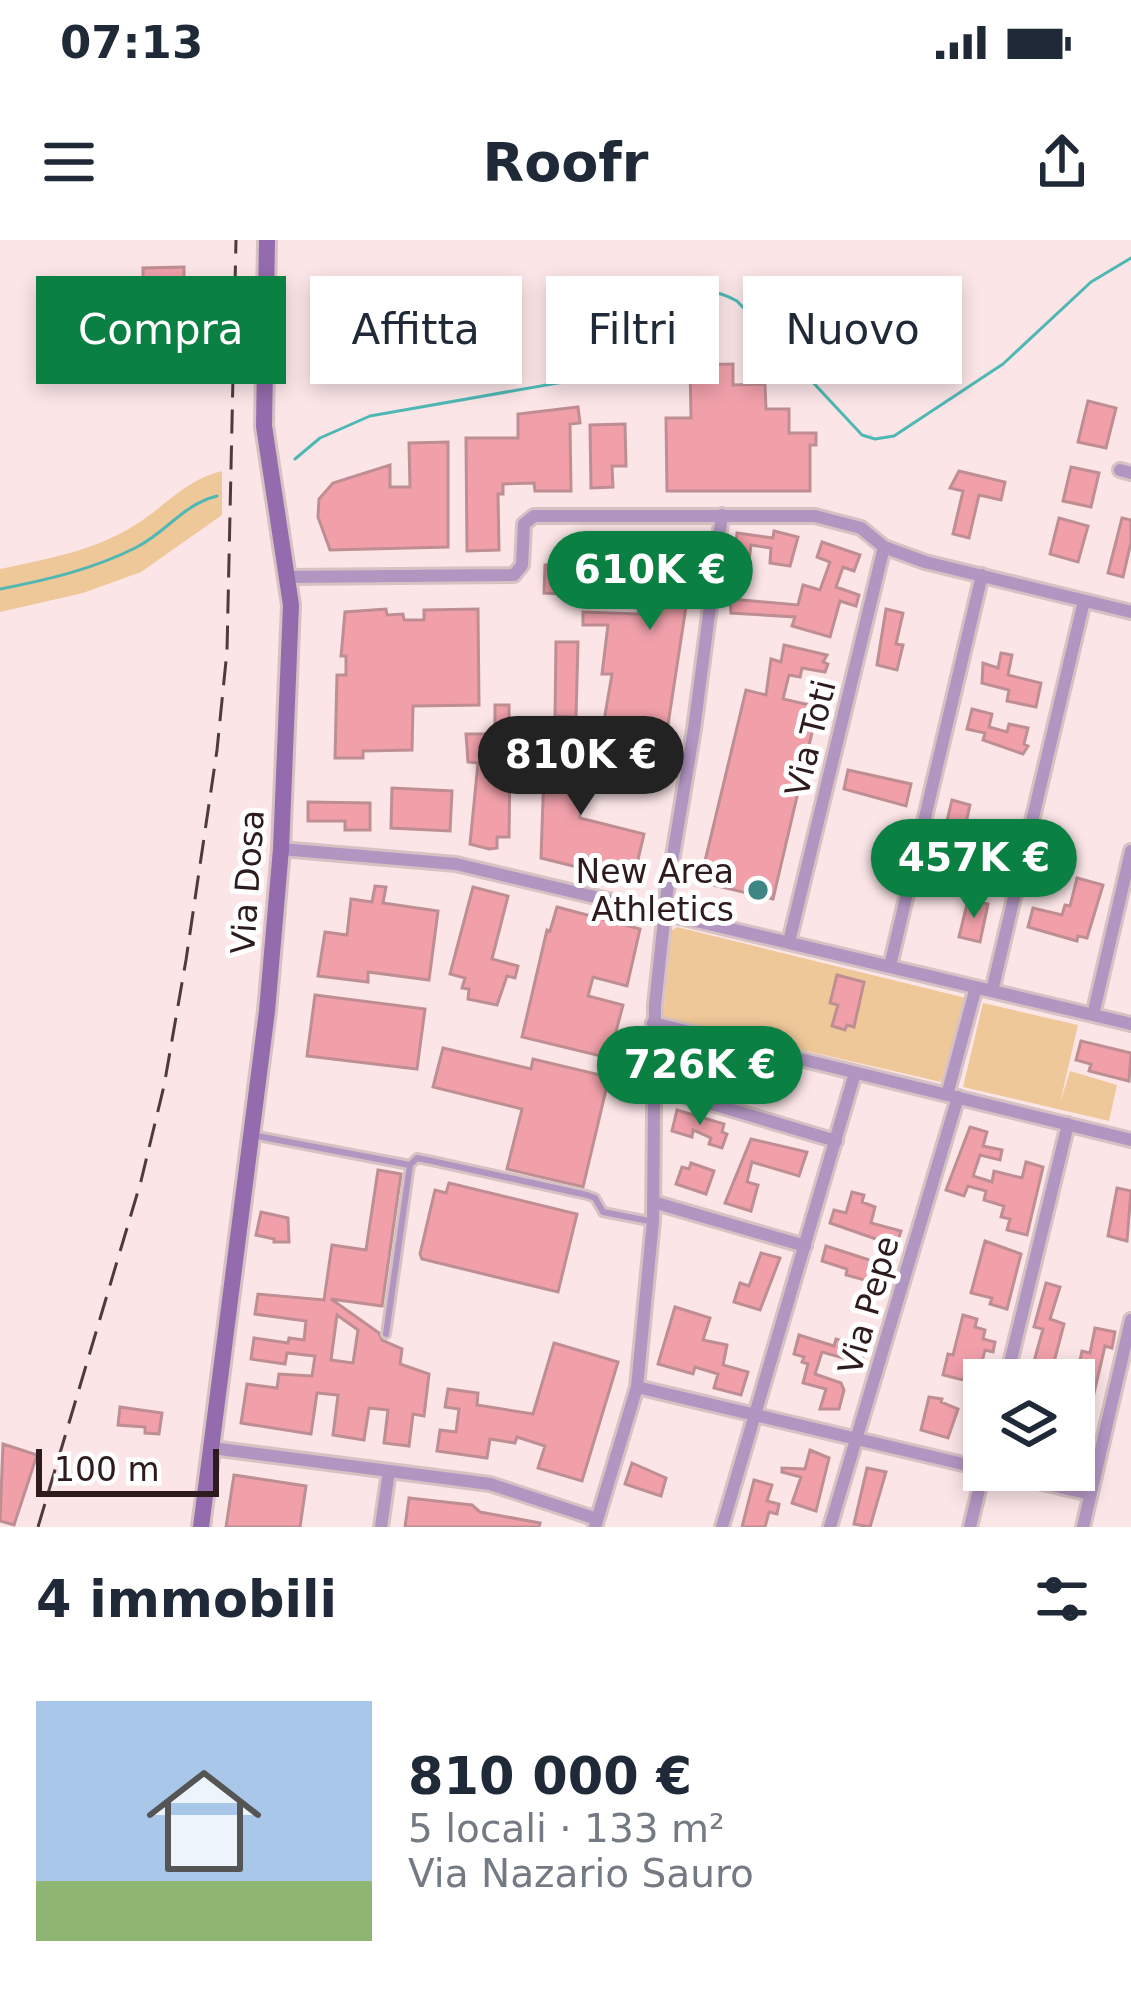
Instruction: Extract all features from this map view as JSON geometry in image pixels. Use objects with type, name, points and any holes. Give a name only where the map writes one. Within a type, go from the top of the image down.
[{"type":"street","name":"Via Dosa","points":[[202,1527],[252,1135],[281,849],[291,646],[289,577],[264,426],[267,240]]},
{"type":"street","points":[[212,1448],[490,1484],[596,1523],[637,1387],[653,1221],[653,1023],[664,912],[722,515]]},
{"type":"street","points":[[289,577],[510,576],[521,569],[524,524],[534,516],[815,516],[861,528],[884,548],[1131,611]]},
{"type":"street","name":"Via Toti","points":[[789,942],[884,548]]},
{"type":"street","points":[[890,966],[982,575]]},
{"type":"street","points":[[992,991],[1084,601]]},
{"type":"street","points":[[281,849],[456,864],[1131,1024]]},
{"type":"street","points":[[1093,1015],[1131,851]]},
{"type":"street","name":"Via Pepe","points":[[830,1527],[952,1096],[976,987]]},
{"type":"street","points":[[653,1023],[1131,1140]]},
{"type":"street","points":[[722,1527],[855,1073]]},
{"type":"street","points":[[652,1086],[836,1141]]},
{"type":"street","points":[[1011,1359],[1068,1124]]},
{"type":"street","points":[[653,1202],[805,1246]]},
{"type":"street","points":[[1083,1527],[1131,1323]]},
{"type":"street","points":[[637,1387],[963,1464]]},
{"type":"street","points":[[381,1527],[389,1471]]},
{"type":"street","points":[[970,1527],[979,1491]]},
{"type":"street","points":[[1077,1491],[1090,1494]]},
{"type":"lane","points":[[252,1135],[410,1165]]},
{"type":"lane","points":[[386,1334],[410,1165],[416,1158],[565,1190],[595,1198],[603,1212],[653,1221]]},
{"type":"shaded area","points":[[222,471],[222,515],[141,572],[83,593],[0,612],[0,569],[103,541],[135,525],[197,481]]},
{"type":"shaded area","points":[[677,927],[966,998],[941,1082],[663,1018],[671,931]]},
{"type":"shaded area","points":[[983,1003],[1078,1025],[1060,1103],[1070,1071],[1117,1085],[1109,1121],[963,1087]]},
{"type":"building","points":[[184,267],[184,276],[143,276],[143,268]]},
{"type":"building","points":[[719,364],[733,364],[733,385],[765,384],[766,409],[789,409],[789,433],[816,433],[816,445],[810,445],[810,491],[667,491],[666,418],[691,418],[690,384],[719,384]]},
{"type":"building","points":[[1088,401],[1116,408],[1106,448],[1078,442]]},
{"type":"building","points":[[578,407],[580,423],[570,424],[571,491],[535,491],[534,483],[503,484],[503,494],[498,494],[499,550],[467,551],[466,438],[518,438],[518,414]]},
{"type":"building","points":[[625,424],[626,466],[612,466],[613,487],[591,488],[590,425]]},
{"type":"building","points":[[448,442],[448,547],[330,550],[318,517],[319,499],[333,483],[390,465],[390,487],[410,487],[409,443]]},
{"type":"building","points":[[1071,467],[1099,473],[1091,507],[1063,501]]},
{"type":"building","points":[[959,471],[1005,482],[1001,500],[979,495],[969,538],[953,534],[963,491],[950,488]]},
{"type":"building","points":[[1059,518],[1088,526],[1078,562],[1050,554]]},
{"type":"building","points":[[1122,518],[1131,520],[1123,577],[1108,573]]},
{"type":"building","points":[[774,531],[798,537],[790,566],[770,563],[771,548],[751,545],[749,561],[734,559],[737,533],[773,538]]},
{"type":"building","points":[[576,535],[615,536],[616,576],[608,576],[609,596],[544,593],[545,565],[575,565]]},
{"type":"building","points":[[641,537],[706,537],[704,562],[696,562],[700,600],[687,600],[667,731],[604,721],[612,674],[602,674],[608,625],[583,625],[583,612],[639,614]]},
{"type":"building","points":[[822,542],[860,555],[854,571],[843,567],[836,587],[859,595],[856,606],[840,601],[830,637],[792,626],[795,617],[731,613],[730,599],[798,605],[803,585],[820,590],[830,562],[817,557]]},
{"type":"building","points":[[386,609],[387,615],[403,614],[404,620],[424,620],[424,610],[478,609],[479,705],[413,706],[412,750],[363,751],[363,758],[335,758],[337,675],[346,675],[346,656],[341,656],[345,612]]},
{"type":"building","points":[[886,609],[903,613],[896,644],[903,645],[897,670],[877,665]]},
{"type":"building","points":[[556,642],[578,642],[576,717],[555,716]]},
{"type":"building","points":[[784,645],[827,655],[823,662],[828,664],[825,672],[802,668],[800,677],[789,675],[783,699],[818,707],[773,899],[700,882],[746,690],[766,695],[771,659],[781,662]]},
{"type":"building","points":[[1001,653],[1012,655],[1008,675],[1041,683],[1036,707],[1007,701],[1009,690],[982,683],[983,663],[998,668]]},
{"type":"building","points":[[495,705],[509,705],[509,753],[518,753],[519,763],[510,764],[509,837],[497,837],[497,848],[489,849],[470,844],[478,763],[468,762],[466,734],[495,734]]},
{"type":"building","points":[[972,709],[992,714],[989,727],[1007,732],[1009,724],[1028,728],[1023,754],[983,740],[985,733],[967,729]]},
{"type":"building","points":[[580,732],[591,732],[588,782],[580,781],[580,818],[644,834],[633,881],[541,858],[545,742],[580,742]]},
{"type":"building","points":[[848,770],[911,784],[906,806],[844,789]]},
{"type":"building","points":[[392,788],[452,791],[450,831],[391,828]]},
{"type":"building","points":[[952,800],[970,805],[956,867],[937,862]]},
{"type":"building","points":[[308,802],[370,803],[370,830],[345,830],[345,821],[308,821]]},
{"type":"building","points":[[1077,878],[1103,885],[1087,938],[1078,936],[1077,941],[1028,927],[1033,908],[1062,915],[1065,905],[1070,906]]},
{"type":"building","points":[[375,886],[386,887],[383,903],[438,911],[429,980],[368,972],[368,982],[318,976],[325,932],[347,935],[351,899],[372,902]]},
{"type":"building","points":[[473,887],[508,896],[492,959],[518,966],[515,978],[507,976],[497,1005],[468,999],[469,989],[462,988],[465,978],[450,974]]},
{"type":"building","points":[[968,900],[988,904],[980,942],[959,937]]},
{"type":"building","points":[[557,907],[640,929],[627,986],[593,977],[588,996],[623,1005],[609,1058],[522,1037],[547,930]]},
{"type":"building","points":[[837,975],[864,982],[854,1027],[847,1025],[845,1030],[832,1026],[838,1005],[830,1003]]},
{"type":"building","points":[[315,995],[425,1009],[417,1069],[307,1056]]},
{"type":"building","points":[[1081,1041],[1131,1053],[1129,1081],[1089,1071],[1091,1064],[1076,1060]]},
{"type":"building","points":[[443,1048],[531,1069],[533,1059],[609,1077],[583,1187],[507,1169],[522,1109],[433,1087]]},
{"type":"building","points":[[677,1110],[724,1124],[722,1132],[727,1134],[722,1148],[693,1130],[692,1137],[672,1131]]},
{"type":"building","points":[[970,1127],[987,1132],[983,1146],[1002,1150],[1000,1160],[980,1155],[973,1176],[992,1182],[994,1171],[1022,1178],[1026,1162],[1043,1167],[1027,1235],[1007,1230],[1010,1219],[1001,1217],[1004,1206],[984,1200],[986,1191],[968,1186],[964,1196],[946,1190]]},
{"type":"building","points":[[751,1139],[807,1152],[799,1176],[752,1162],[747,1182],[758,1185],[751,1211],[725,1203]]},
{"type":"building","points":[[691,1163],[714,1171],[706,1194],[676,1184],[682,1167],[689,1169]]},
{"type":"building","points":[[378,1170],[401,1174],[382,1306],[331,1299],[382,1340],[402,1349],[400,1364],[429,1374],[424,1416],[413,1414],[409,1446],[384,1443],[388,1410],[369,1408],[364,1440],[333,1435],[338,1395],[317,1393],[311,1434],[241,1423],[247,1384],[277,1388],[279,1374],[312,1376],[315,1356],[287,1353],[285,1364],[251,1359],[254,1338],[288,1343],[289,1338],[304,1340],[306,1321],[255,1314],[258,1294],[324,1300],[332,1245],[366,1250]],"holes":[[[337,1315],[358,1330],[353,1363],[331,1360]]]},
{"type":"building","points":[[449,1183],[577,1214],[558,1292],[422,1259],[435,1190],[446,1193]]},
{"type":"building","points":[[1117,1188],[1131,1191],[1127,1241],[1108,1236]]},
{"type":"building","points":[[852,1192],[864,1195],[862,1202],[875,1207],[871,1223],[901,1231],[896,1246],[830,1223],[834,1210],[846,1213]]},
{"type":"building","points":[[261,1212],[288,1218],[289,1242],[256,1235]]},
{"type":"building","points":[[985,1241],[1021,1254],[1007,1309],[990,1304],[992,1298],[971,1293]]},
{"type":"building","points":[[826,1246],[888,1266],[883,1285],[846,1275],[847,1269],[822,1261]]},
{"type":"building","points":[[761,1253],[780,1258],[760,1310],[734,1302],[740,1283],[749,1286]]},
{"type":"building","points":[[1046,1283],[1060,1287],[1050,1319],[1064,1324],[1055,1359],[1035,1359],[1043,1329],[1034,1327]]},
{"type":"building","points":[[675,1307],[710,1318],[703,1340],[727,1345],[723,1365],[748,1372],[741,1395],[714,1388],[718,1374],[695,1367],[693,1374],[658,1364]]},
{"type":"building","points":[[963,1315],[977,1319],[975,1327],[985,1330],[983,1339],[995,1342],[993,1352],[985,1350],[983,1359],[963,1359],[963,1380],[943,1375],[948,1354],[953,1355]]},
{"type":"building","points":[[1095,1328],[1115,1332],[1112,1348],[1105,1346],[1095,1389],[1095,1359],[1080,1359],[1082,1351],[1090,1353]]},
{"type":"building","points":[[799,1335],[834,1346],[836,1339],[866,1347],[861,1363],[822,1352],[815,1374],[841,1383],[839,1409],[820,1409],[826,1389],[803,1383],[808,1364],[794,1354]]},
{"type":"building","points":[[554,1343],[618,1362],[582,1481],[538,1468],[545,1446],[517,1437],[515,1443],[490,1439],[487,1458],[437,1451],[440,1430],[456,1432],[459,1409],[445,1407],[448,1389],[478,1393],[477,1405],[533,1414]]},
{"type":"building","points":[[929,1397],[958,1409],[948,1438],[921,1430]]},
{"type":"building","points":[[120,1407],[162,1413],[159,1434],[145,1433],[145,1427],[118,1425]]},
{"type":"building","points":[[3,1444],[37,1455],[14,1525],[0,1521]]},
{"type":"building","points":[[810,1450],[829,1458],[816,1511],[792,1503],[801,1477],[782,1472],[782,1468],[805,1469]]},
{"type":"building","points":[[632,1463],[666,1478],[661,1496],[625,1484]]},
{"type":"building","points":[[867,1468],[886,1472],[870,1527],[854,1524]]},
{"type":"building","points":[[234,1475],[306,1486],[300,1527],[226,1527]]},
{"type":"building","points":[[754,1480],[772,1485],[767,1501],[779,1504],[777,1514],[769,1512],[765,1527],[742,1527]]},
{"type":"building","points":[[409,1498],[472,1505],[480,1512],[540,1523],[539,1527],[405,1527]]},
{"type":"waterway","points":[[295,459],[320,438],[370,416],[626,371],[638,362],[682,302],[715,292],[737,301],[862,435],[894,436],[1003,364],[1091,282],[1131,258]]},
{"type":"waterway","points":[[0,589],[121,555],[217,496]]},
{"type":"railway","points":[[38,1527],[141,1181],[186,960],[227,651],[236,240]]},
{"type":"place","name":"New Area Athletics","points":[[758,890]]}]
